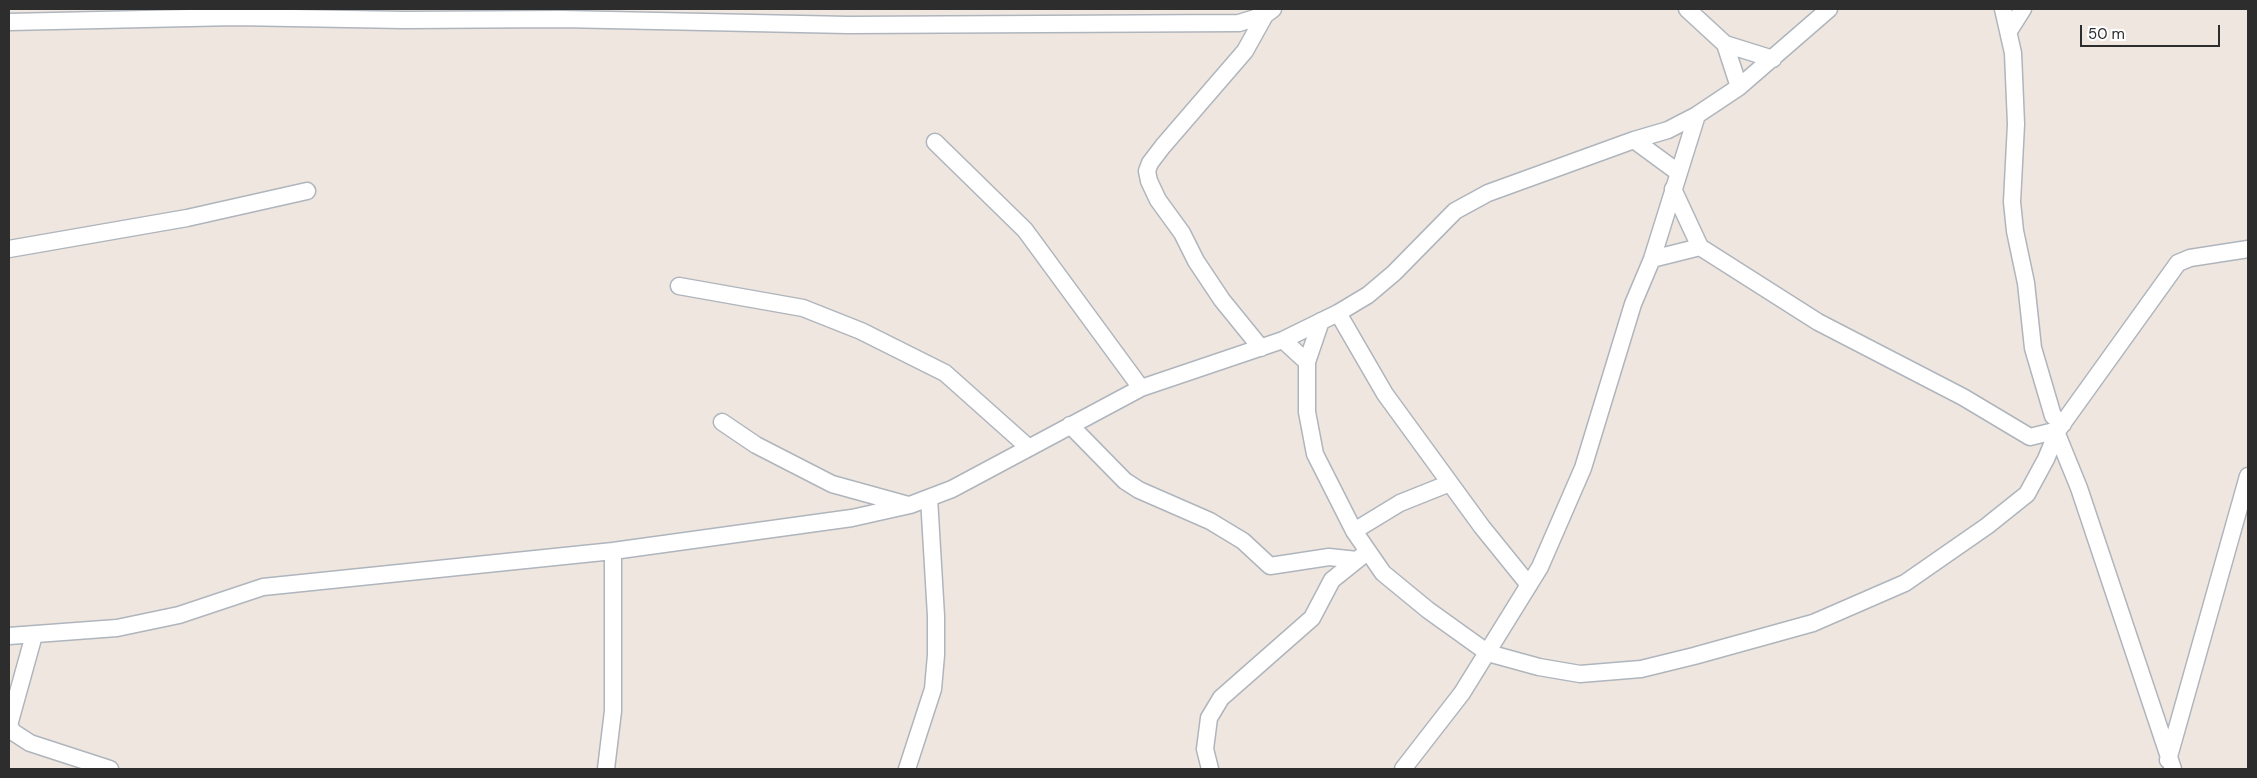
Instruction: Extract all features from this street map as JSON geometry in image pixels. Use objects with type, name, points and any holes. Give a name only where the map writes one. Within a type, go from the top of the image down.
[{"type":"street","points":[[848,25],[854,9]]},
{"type":"street","points":[[1687,9],[1726,44],[1773,59]]},
{"type":"street","points":[[9,636],[117,628],[179,615],[262,587],[613,550],[852,518],[910,505],[952,489],[1141,388],[1283,340],[1338,313],[1368,295],[1394,274],[1455,211],[1488,193],[1634,140],[1668,130],[1696,115],[1739,87],[1829,9]]},
{"type":"street","points":[[2003,9],[2013,53],[2016,124],[2012,202],[2015,231],[2026,283],[2033,348],[2053,416],[2059,429],[2169,766]]},
{"type":"street","points":[[2009,31],[2023,9]]},
{"type":"street","points":[[9,22],[235,17],[404,20],[562,14],[848,25],[1238,23],[1269,12]]},
{"type":"street","points":[[1261,348],[1222,300],[1196,261],[1182,233],[1158,200],[1149,181],[1147,171],[1150,163],[1162,146],[1245,51],[1269,12]]},
{"type":"street","points":[[1726,44],[1739,87]]},
{"type":"street","points":[[1403,769],[1462,693],[1540,567],[1583,468],[1633,304],[1652,259],[1696,115]]},
{"type":"street","points":[[1634,140],[1679,172]]},
{"type":"street","points":[[935,142],[1025,230],[1141,388]]},
{"type":"street","points":[[1674,189],[1700,247],[1818,322],[1963,397],[2030,437],[2046,459]]},
{"type":"street","points":[[9,249],[187,218],[307,191]]},
{"type":"street","points":[[1652,259],[1700,247]]},
{"type":"street","points":[[1321,321],[1307,362],[1307,412],[1315,454],[1354,531],[1363,556],[1428,610],[1488,653],[1539,667],[1580,674],[1642,670],[1813,623],[1905,583],[1979,532],[2026,494],[2046,459],[2059,429],[2178,263],[2190,258],[2248,249]]},
{"type":"street","points":[[679,286],[803,308],[861,331],[945,372],[1028,447]]},
{"type":"street","points":[[1338,313],[1385,394],[1482,527],[1529,585]]},
{"type":"street","points":[[1283,340],[1307,362]]},
{"type":"street","points":[[722,422],[756,445],[832,484],[910,505]]},
{"type":"street","points":[[1070,426],[1125,481],[1139,490],[1210,521],[1242,541],[1270,566],[1329,557],[1363,556]]},
{"type":"street","points":[[2030,437],[2059,429]]},
{"type":"street","points":[[2169,766],[2248,476]]},
{"type":"street","points":[[1354,531],[1400,503],[1450,483]]},
{"type":"street","points":[[907,769],[933,689],[936,655],[936,616],[929,498]]},
{"type":"street","points":[[606,769],[613,711],[613,550]]},
{"type":"street","points":[[1210,769],[1205,749],[1209,718],[1221,698],[1312,618],[1332,580],[1363,556]]},
{"type":"street","points":[[34,635],[9,725],[13,732],[30,743],[110,769]]}]
